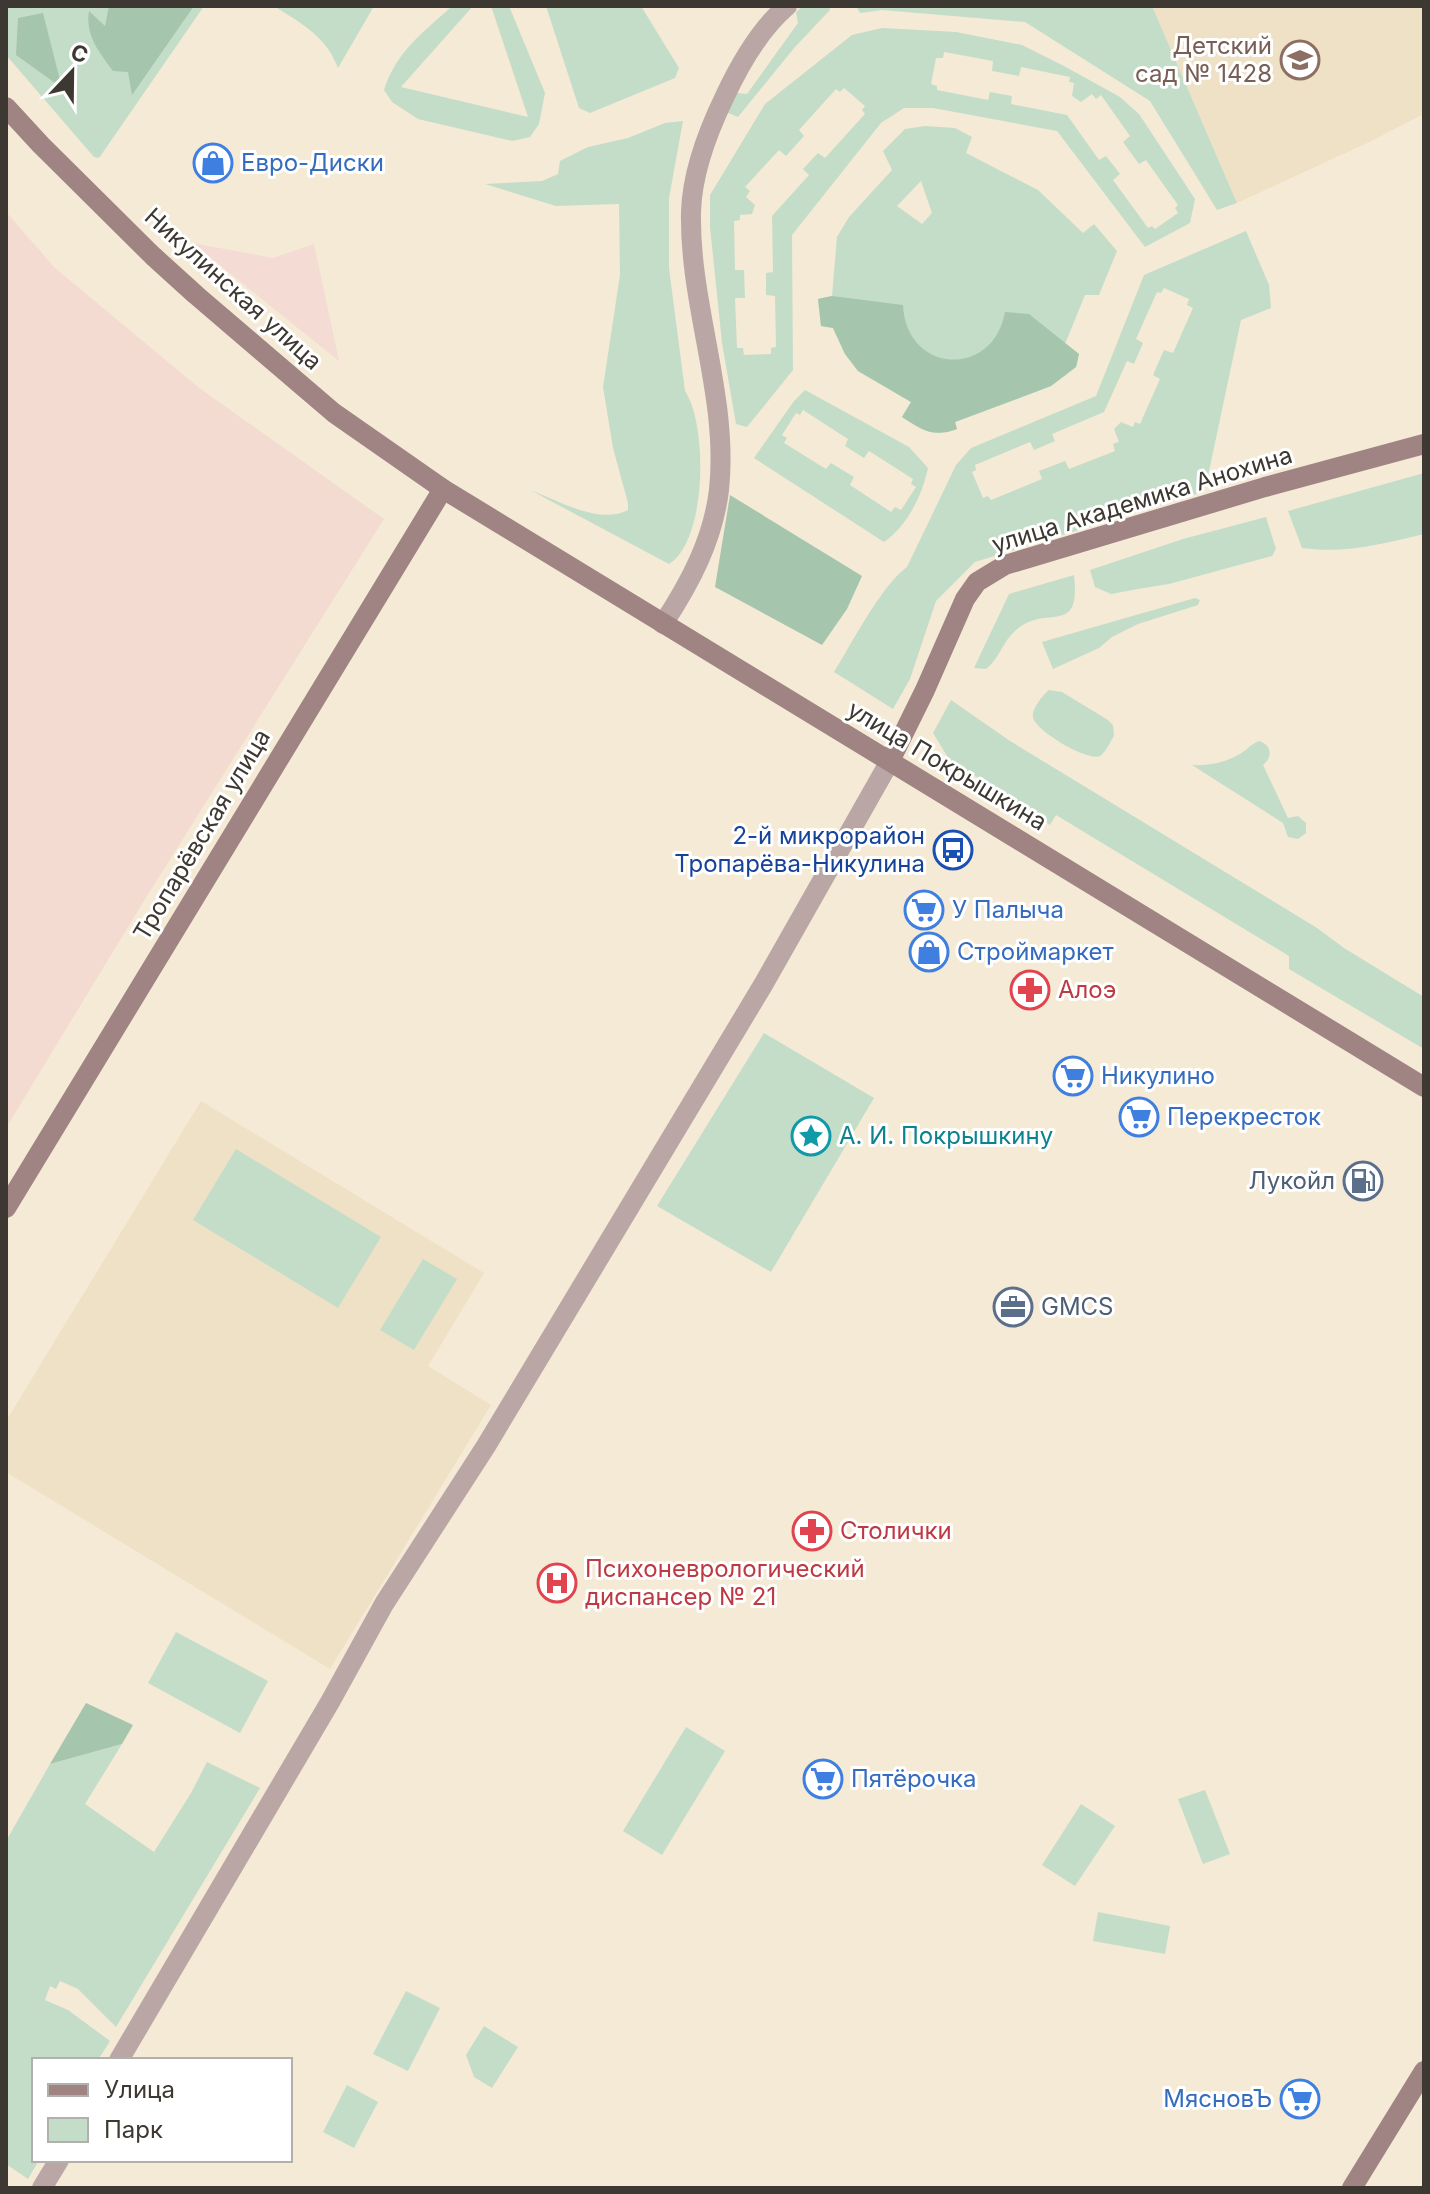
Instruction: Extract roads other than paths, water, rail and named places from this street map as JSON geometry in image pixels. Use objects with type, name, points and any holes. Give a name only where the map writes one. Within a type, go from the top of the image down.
[{"type":"main road","name":"Никулинская улица","points":[[6,107],[153,256],[196,295],[334,413],[443,489]]},
{"type":"main road","name":"улица Академика Анохина","points":[[890,761],[920,702],[965,599],[977,582],[1005,565],[1265,487],[1424,444]]},
{"type":"main road","name":"улица Покрышкина","points":[[443,489],[1424,1087]]},
{"type":"main road","name":"Тропарёвская улица","points":[[6,1208],[443,489]]},
{"type":"main road","points":[[1352,2188],[1424,2071]]},
{"type":"street","points":[[663,624],[695,572],[710,534],[719,491],[716,406],[692,245],[693,189],[708,136],[736,72],[757,40],[787,6]]},
{"type":"street","points":[[120,2058],[330,1702],[384,1604],[486,1446],[763,985],[890,761]]},
{"type":"street","points":[[42,2188],[58,2162]]},
{"type":"place","name":"Детский сад № 1428","points":[[1300,60]]},
{"type":"place","name":"Евро-Диски","points":[[213,163]]},
{"type":"place","name":"2-й микрорайон Тропарёва-Никулина","points":[[953,850]]},
{"type":"place","name":"У Палыча","points":[[924,910]]},
{"type":"place","name":"Строймаркет","points":[[929,952]]},
{"type":"place","name":"Алоэ","points":[[1030,990]]},
{"type":"place","name":"Никулино","points":[[1073,1076]]},
{"type":"place","name":"Перекресток","points":[[1139,1117]]},
{"type":"place","name":"А. И. Покрышкину","points":[[811,1136]]},
{"type":"place","name":"Лукойл","points":[[1363,1181]]},
{"type":"place","name":"GMCS","points":[[1013,1307]]},
{"type":"place","name":"Столички","points":[[812,1531]]},
{"type":"place","name":"Психоневрологический диспансер № 21","points":[[557,1583]]},
{"type":"place","name":"Пятёрочка","points":[[823,1779]]},
{"type":"place","name":"МясновЪ","points":[[1300,2099]]}]
